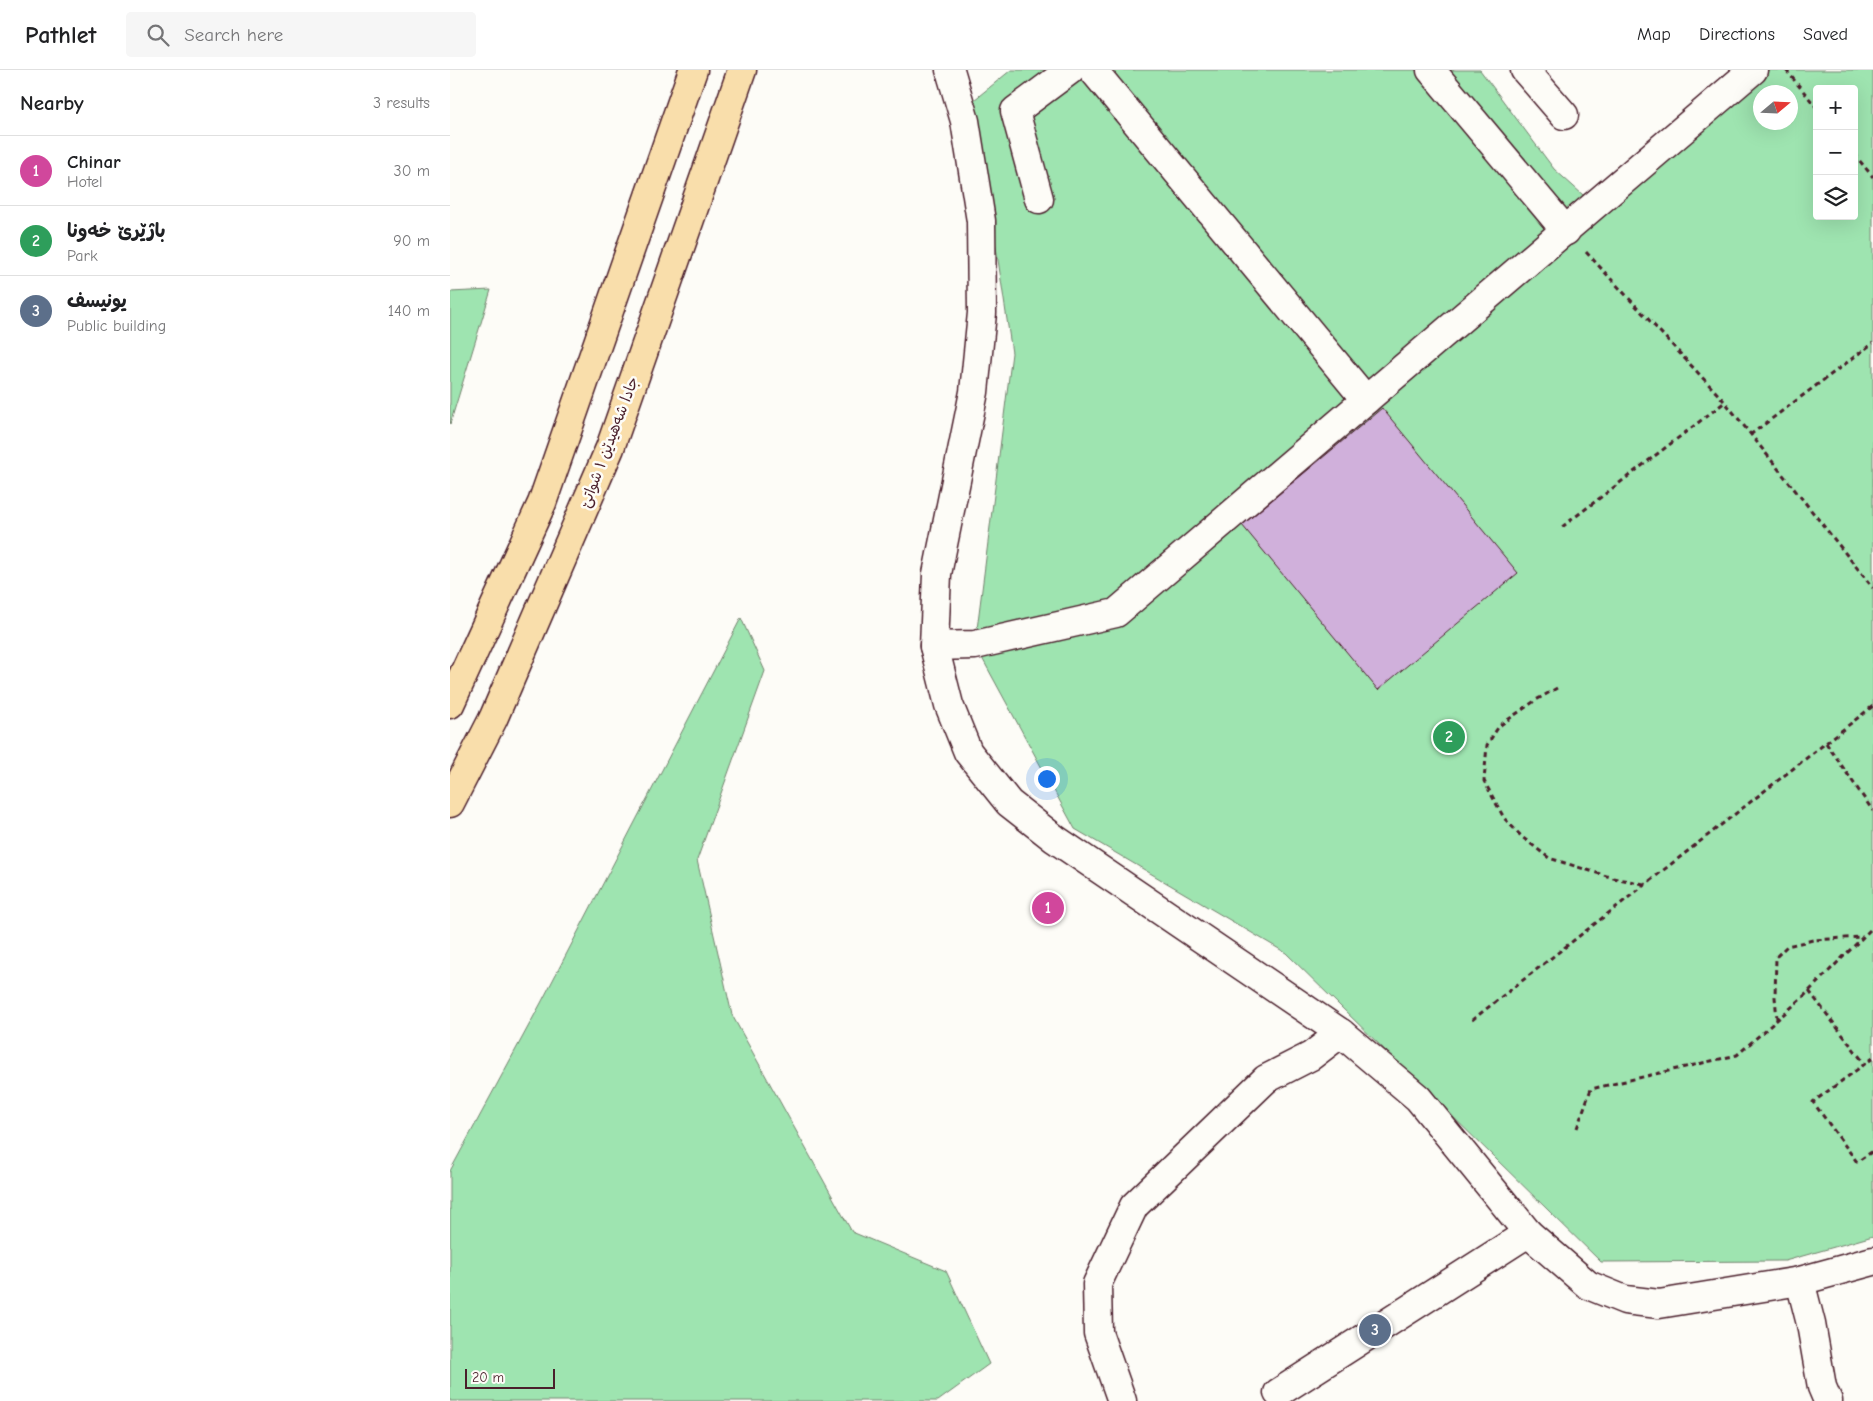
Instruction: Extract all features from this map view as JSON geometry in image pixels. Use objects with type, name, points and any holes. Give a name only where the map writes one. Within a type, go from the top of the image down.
[{"type":"main road","points":[[450,704],[542,503],[693,70]]},
{"type":"main road","name":"جادا شەهیدێن ١ شواتێ","points":[[450,803],[494,719],[610,448],[742,70]]},
{"type":"street","points":[[950,70],[965,121],[981,221],[982,313],[974,392],[937,574],[934,646],[949,705],[968,752],[1009,803],[1055,839],[1341,1033],[1418,1098],[1528,1233],[1588,1285],[1624,1300],[1659,1304],[1800,1281],[1873,1261]]},
{"type":"street","points":[[1039,199],[1015,111],[1070,70]]},
{"type":"street","points":[[1093,70],[1366,400]]},
{"type":"street","points":[[1431,70],[1566,231]]},
{"type":"street","points":[[1525,70],[1564,115]]},
{"type":"street","points":[[934,646],[975,645],[1116,614],[1753,70]]},
{"type":"street","points":[[1122,1401],[1098,1334],[1097,1284],[1134,1206],[1266,1079],[1310,1056],[1341,1033]]},
{"type":"street","points":[[1278,1393],[1528,1233]]},
{"type":"street","points":[[1800,1281],[1811,1324],[1822,1387],[1828,1401]]},
{"type":"path","points":[[1786,70],[1813,103]]},
{"type":"path","points":[[1858,159],[1873,177]]},
{"type":"path","points":[[1566,231],[1724,402],[1873,588]]},
{"type":"path","points":[[1750,434],[1873,343]]},
{"type":"path","points":[[1562,527],[1724,402]]},
{"type":"path","points":[[1557,688],[1499,726],[1487,746],[1484,781],[1504,818],[1522,837],[1549,858],[1613,878],[1645,884]]},
{"type":"path","points":[[1472,1020],[1873,706]]},
{"type":"path","points":[[1826,743],[1873,811]]},
{"type":"path","points":[[1578,1128],[1591,1089],[1737,1055],[1809,990],[1873,927]]},
{"type":"path","points":[[1777,1020],[1775,997],[1776,957],[1787,946],[1813,940],[1862,937]]},
{"type":"path","points":[[1809,990],[1865,1064]]},
{"type":"path","points":[[1873,1058],[1813,1102],[1857,1162],[1873,1151]]},
{"type":"green space","points":[[1011,70],[1480,70],[1554,169],[1583,195],[1631,170],[1760,70],[1873,70],[1873,1236],[1785,1261],[1601,1262],[1286,953],[1075,829],[975,645],[1012,353],[974,100]]},
{"type":"green space","points":[[491,290],[450,424],[450,292]]},
{"type":"green space","points":[[741,618],[765,671],[697,860],[732,1015],[852,1232],[946,1271],[989,1364],[938,1401],[450,1401],[450,1171],[541,1003]]},
{"type":"building","points":[[1382,408],[1518,573],[1378,690],[1242,525]]},
{"type":"place","name":"باژێرێ خه‌ونا","points":[[1449,737]]},
{"type":"place","name":"Chinar","points":[[1048,908]]},
{"type":"place","name":"يونيسف","points":[[1375,1330]]}]
